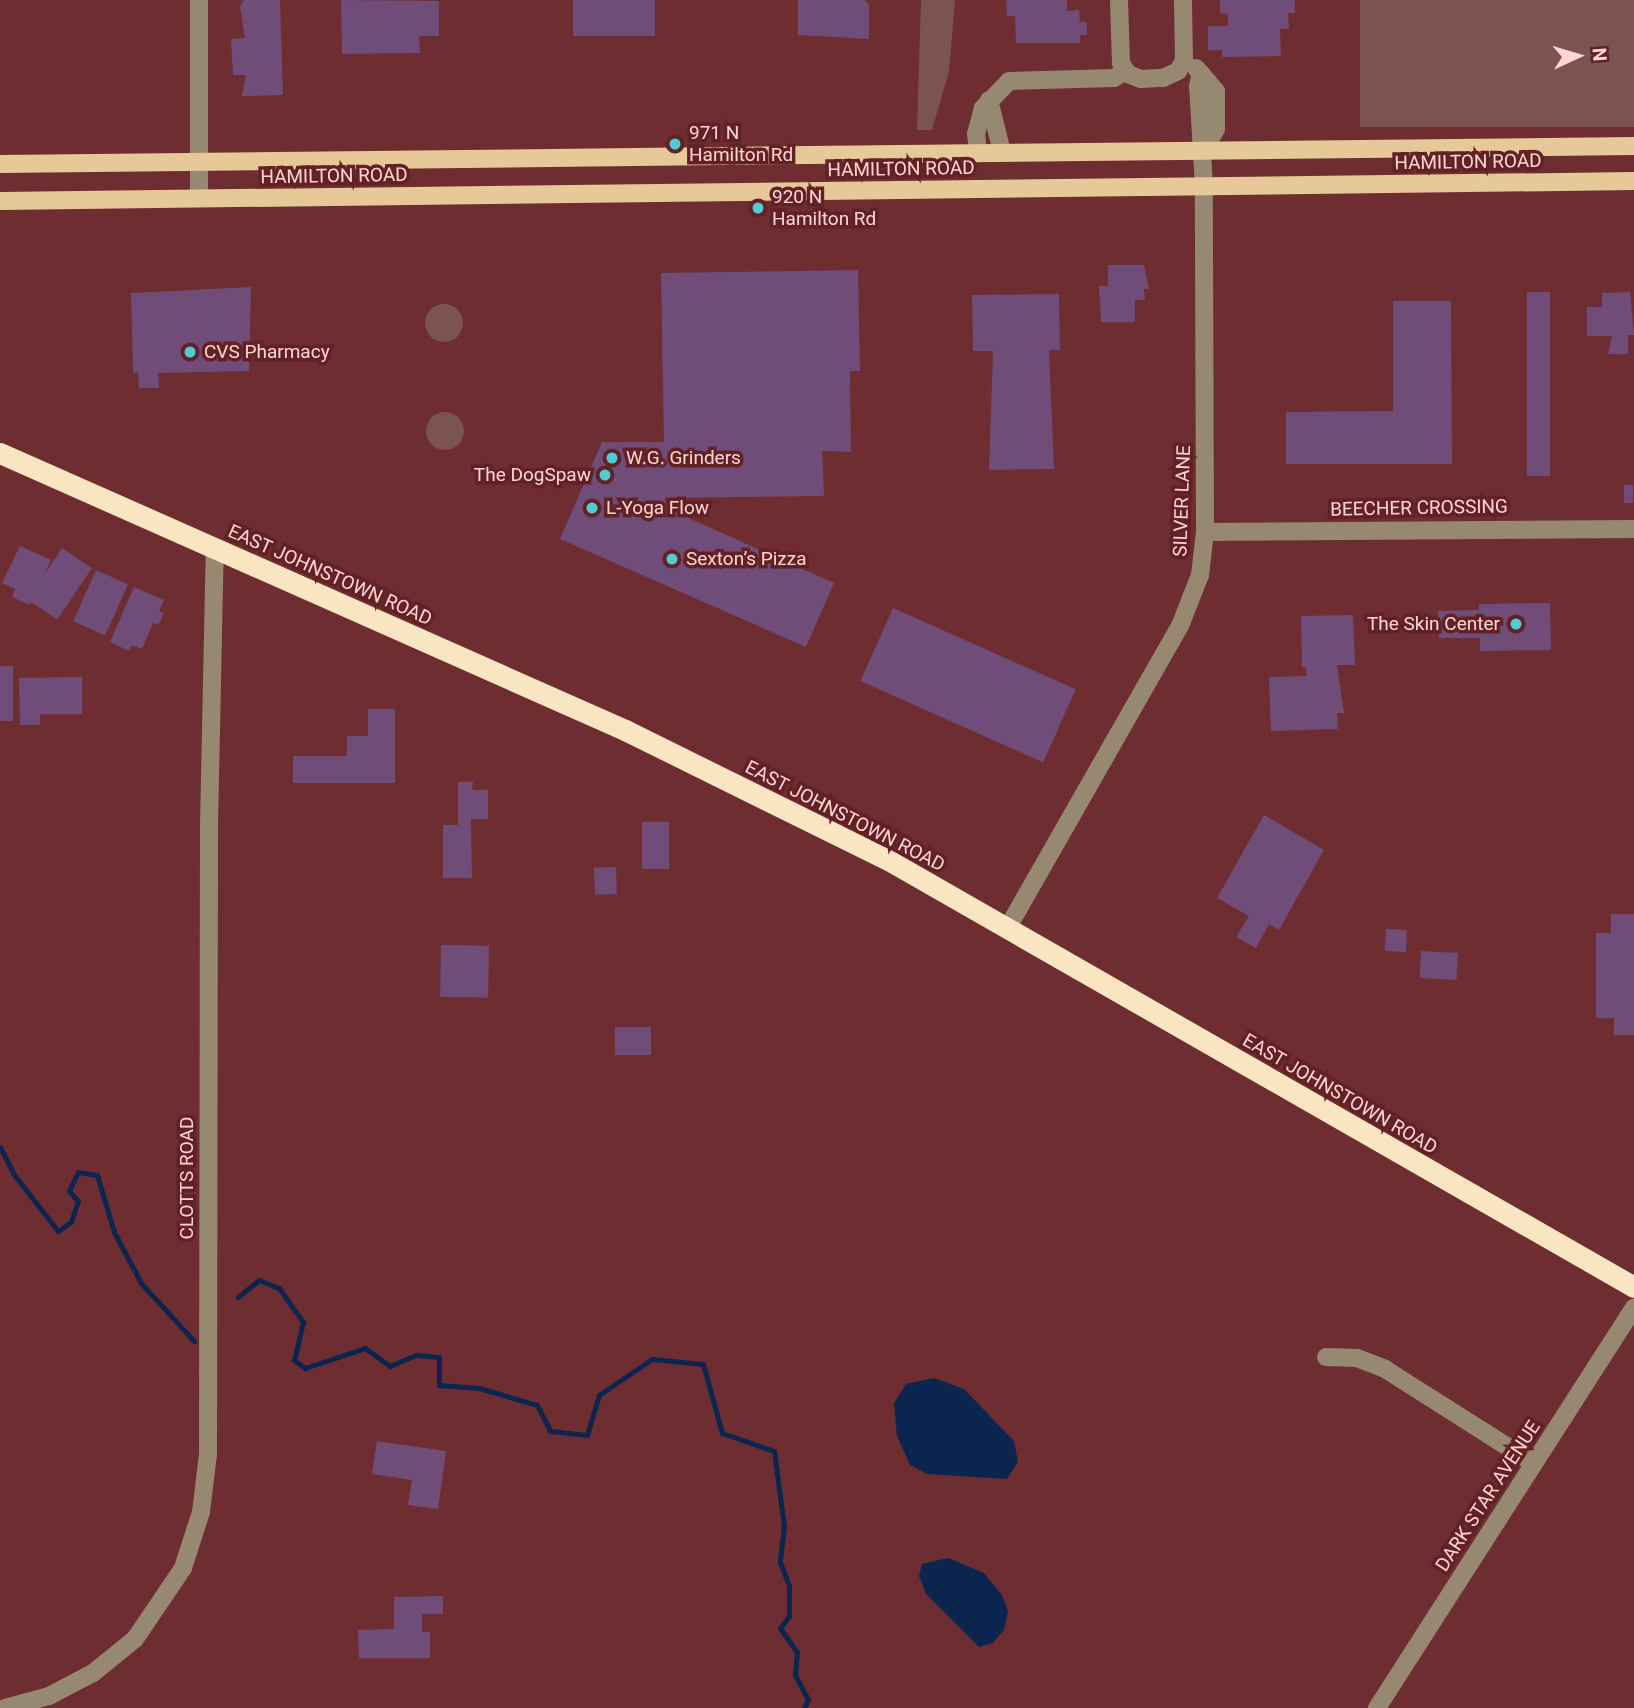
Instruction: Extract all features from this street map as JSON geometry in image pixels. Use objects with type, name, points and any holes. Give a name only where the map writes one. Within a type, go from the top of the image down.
[{"type":"highway","name":"EAST JOHNSTOWN ROAD","points":[[0,453],[625,730],[890,861],[1634,1287]]},
{"type":"main road","name":"HAMILTON ROAD","points":[[0,164],[1634,146]]},
{"type":"main road","name":"HAMILTON ROAD","points":[[0,201],[1634,181]]},
{"type":"street","points":[[199,0],[200,198]]},
{"type":"street","points":[[1119,0],[1121,54],[1126,70],[1141,79],[1163,78],[1178,71],[1184,61],[1183,0]]},
{"type":"street","points":[[1184,61],[1201,73],[1216,91],[1216,130],[1204,150]]},
{"type":"street","points":[[978,152],[976,134],[989,100],[1009,82],[1114,78],[1126,70]]},
{"type":"street","points":[[989,100],[1002,152]]},
{"type":"street","name":"SILVER LANE","points":[[1007,929],[1180,626],[1200,575],[1205,532],[1204,150]]},
{"type":"street","name":"BEECHER CROSSING","points":[[1205,532],[1634,529]]},
{"type":"street","name":"CLOTTS ROAD","points":[[5,1708],[49,1696],[93,1673],[135,1639],[183,1568],[201,1512],[208,1454],[209,825],[215,549]]},
{"type":"street","name":"DARK STAR AVENUE","points":[[1377,1708],[1634,1307]]},
{"type":"street","points":[[1326,1357],[1357,1358],[1385,1369],[1534,1463]]},
{"type":"shaded area","points":[[921,0],[955,0],[949,71],[932,130],[917,130]]},
{"type":"shaded area","points":[[1360,0],[1634,0],[1634,127],[1360,127]]},
{"type":"shaded area","points":[[444,304],[457,310],[463,323],[457,336],[444,342],[431,336],[425,323],[431,310]]},
{"type":"shaded area","points":[[445,412],[458,418],[464,431],[458,444],[445,450],[432,444],[426,431],[432,418]]},
{"type":"water","points":[[934,1378],[964,1389],[1014,1441],[1018,1462],[1007,1479],[927,1474],[910,1465],[897,1436],[894,1403],[906,1384]]},
{"type":"water","points":[[948,1558],[984,1573],[1002,1595],[1008,1611],[1004,1630],[993,1643],[979,1647],[926,1594],[919,1576],[922,1564]]},
{"type":"building","points":[[244,0],[280,0],[283,95],[242,96],[246,75],[233,75],[231,39],[245,38],[240,6]]},
{"type":"building","points":[[341,0],[439,1],[439,36],[419,36],[420,53],[342,54]]},
{"type":"building","points":[[573,0],[655,0],[655,36],[573,36]]},
{"type":"building","points":[[798,0],[864,0],[869,4],[869,39],[798,35]]},
{"type":"building","points":[[1006,0],[1067,0],[1067,11],[1079,10],[1080,22],[1087,22],[1087,35],[1080,35],[1080,43],[1016,43],[1015,16],[1007,16]]},
{"type":"building","points":[[1220,0],[1295,0],[1295,13],[1288,13],[1289,29],[1280,29],[1281,56],[1222,57],[1222,50],[1208,50],[1208,26],[1228,26],[1228,14],[1220,13]]},
{"type":"building","points":[[1108,265],[1144,265],[1149,289],[1144,289],[1145,300],[1135,300],[1135,322],[1101,322],[1099,286],[1108,286]]},
{"type":"building","points":[[858,270],[860,371],[850,371],[851,452],[822,451],[824,496],[665,498],[666,508],[834,583],[806,647],[560,539],[602,442],[664,442],[661,273]]},
{"type":"building","name":"CVS Pharmacy","points":[[251,287],[249,371],[158,373],[159,388],[139,388],[138,372],[133,373],[131,293]]},
{"type":"building","points":[[1527,292],[1550,292],[1550,476],[1527,476]]},
{"type":"building","points":[[1630,292],[1634,335],[1628,335],[1628,354],[1608,354],[1612,336],[1587,336],[1587,307],[1602,307],[1602,293]]},
{"type":"building","points":[[1059,294],[1060,350],[1049,350],[1054,469],[989,470],[993,351],[973,351],[972,295]]},
{"type":"building","points":[[1393,301],[1451,301],[1452,464],[1286,464],[1286,412],[1393,411]]},
{"type":"building","points":[[1624,485],[1633,485],[1633,503],[1624,503]]},
{"type":"building","points":[[20,546],[51,560],[30,605],[12,597],[15,589],[2,583]]},
{"type":"building","points":[[62,548],[92,568],[57,620],[27,599]]},
{"type":"building","points":[[96,570],[128,584],[105,635],[73,621]]},
{"type":"building","points":[[134,587],[164,600],[159,611],[164,613],[158,625],[153,623],[142,649],[132,645],[129,651],[110,642]]},
{"type":"building","points":[[1550,603],[1551,650],[1480,651],[1480,638],[1439,638],[1438,611],[1479,610],[1479,604]]},
{"type":"building","points":[[893,608],[1076,689],[1043,762],[860,681]]},
{"type":"building","points":[[1353,615],[1355,665],[1337,665],[1344,713],[1337,713],[1338,729],[1271,731],[1269,677],[1307,676],[1306,667],[1302,667],[1301,616]]},
{"type":"building","points":[[0,666],[13,666],[13,721],[0,721]]},
{"type":"building","points":[[82,677],[82,714],[40,714],[40,725],[20,725],[19,678]]},
{"type":"building","points":[[368,709],[395,709],[395,783],[293,783],[293,756],[347,756],[347,736],[368,736]]},
{"type":"building","points":[[458,782],[473,782],[472,790],[488,790],[488,819],[471,819],[472,878],[443,878],[443,825],[458,825]]},
{"type":"building","points":[[1264,815],[1324,850],[1279,930],[1269,924],[1256,948],[1236,937],[1249,916],[1217,898]]},
{"type":"building","points":[[642,822],[669,822],[669,869],[642,869]]},
{"type":"building","points":[[616,867],[617,894],[595,895],[594,868]]},
{"type":"building","points":[[1611,914],[1634,914],[1634,1035],[1614,1035],[1614,1018],[1596,1018],[1596,933],[1611,933]]},
{"type":"building","points":[[1386,929],[1407,930],[1406,952],[1385,951]]},
{"type":"building","points":[[441,945],[489,946],[488,998],[440,997]]},
{"type":"building","points":[[1421,951],[1458,953],[1457,980],[1420,978]]},
{"type":"building","points":[[615,1027],[651,1027],[651,1055],[615,1055]]},
{"type":"building","points":[[377,1441],[446,1451],[438,1509],[408,1505],[412,1480],[372,1474]]},
{"type":"building","points":[[443,1596],[443,1614],[422,1614],[422,1632],[430,1632],[430,1658],[359,1658],[358,1630],[394,1629],[394,1597]]},
{"type":"waterway","points":[[0,1147],[15,1176],[58,1231],[71,1222],[78,1201],[69,1191],[78,1172],[97,1175],[114,1232],[141,1283],[194,1341]]},
{"type":"waterway","points":[[238,1297],[259,1280],[279,1288],[303,1322],[294,1360],[305,1368],[365,1348],[390,1366],[416,1355],[439,1357],[439,1385],[479,1388],[537,1405],[550,1431],[587,1435],[599,1395],[652,1359],[703,1364],[722,1433],[774,1451],[784,1527],[780,1562],[789,1586],[789,1616],[780,1628],[797,1652],[795,1675],[808,1699],[804,1708]]},
{"type":"place","name":"971 N Hamilton Rd","points":[[675,144]]},
{"type":"place","name":"920 N Hamilton Rd","points":[[758,208]]},
{"type":"place","name":"CVS Pharmacy","points":[[190,352]]},
{"type":"place","name":"W.G. Grinders","points":[[612,458]]},
{"type":"place","name":"The DogSpaw","points":[[605,475]]},
{"type":"place","name":"L-Yoga Flow","points":[[592,508]]},
{"type":"place","name":"Sexton’s Pizza","points":[[672,559]]},
{"type":"place","name":"The Skin Center","points":[[1516,624]]}]
